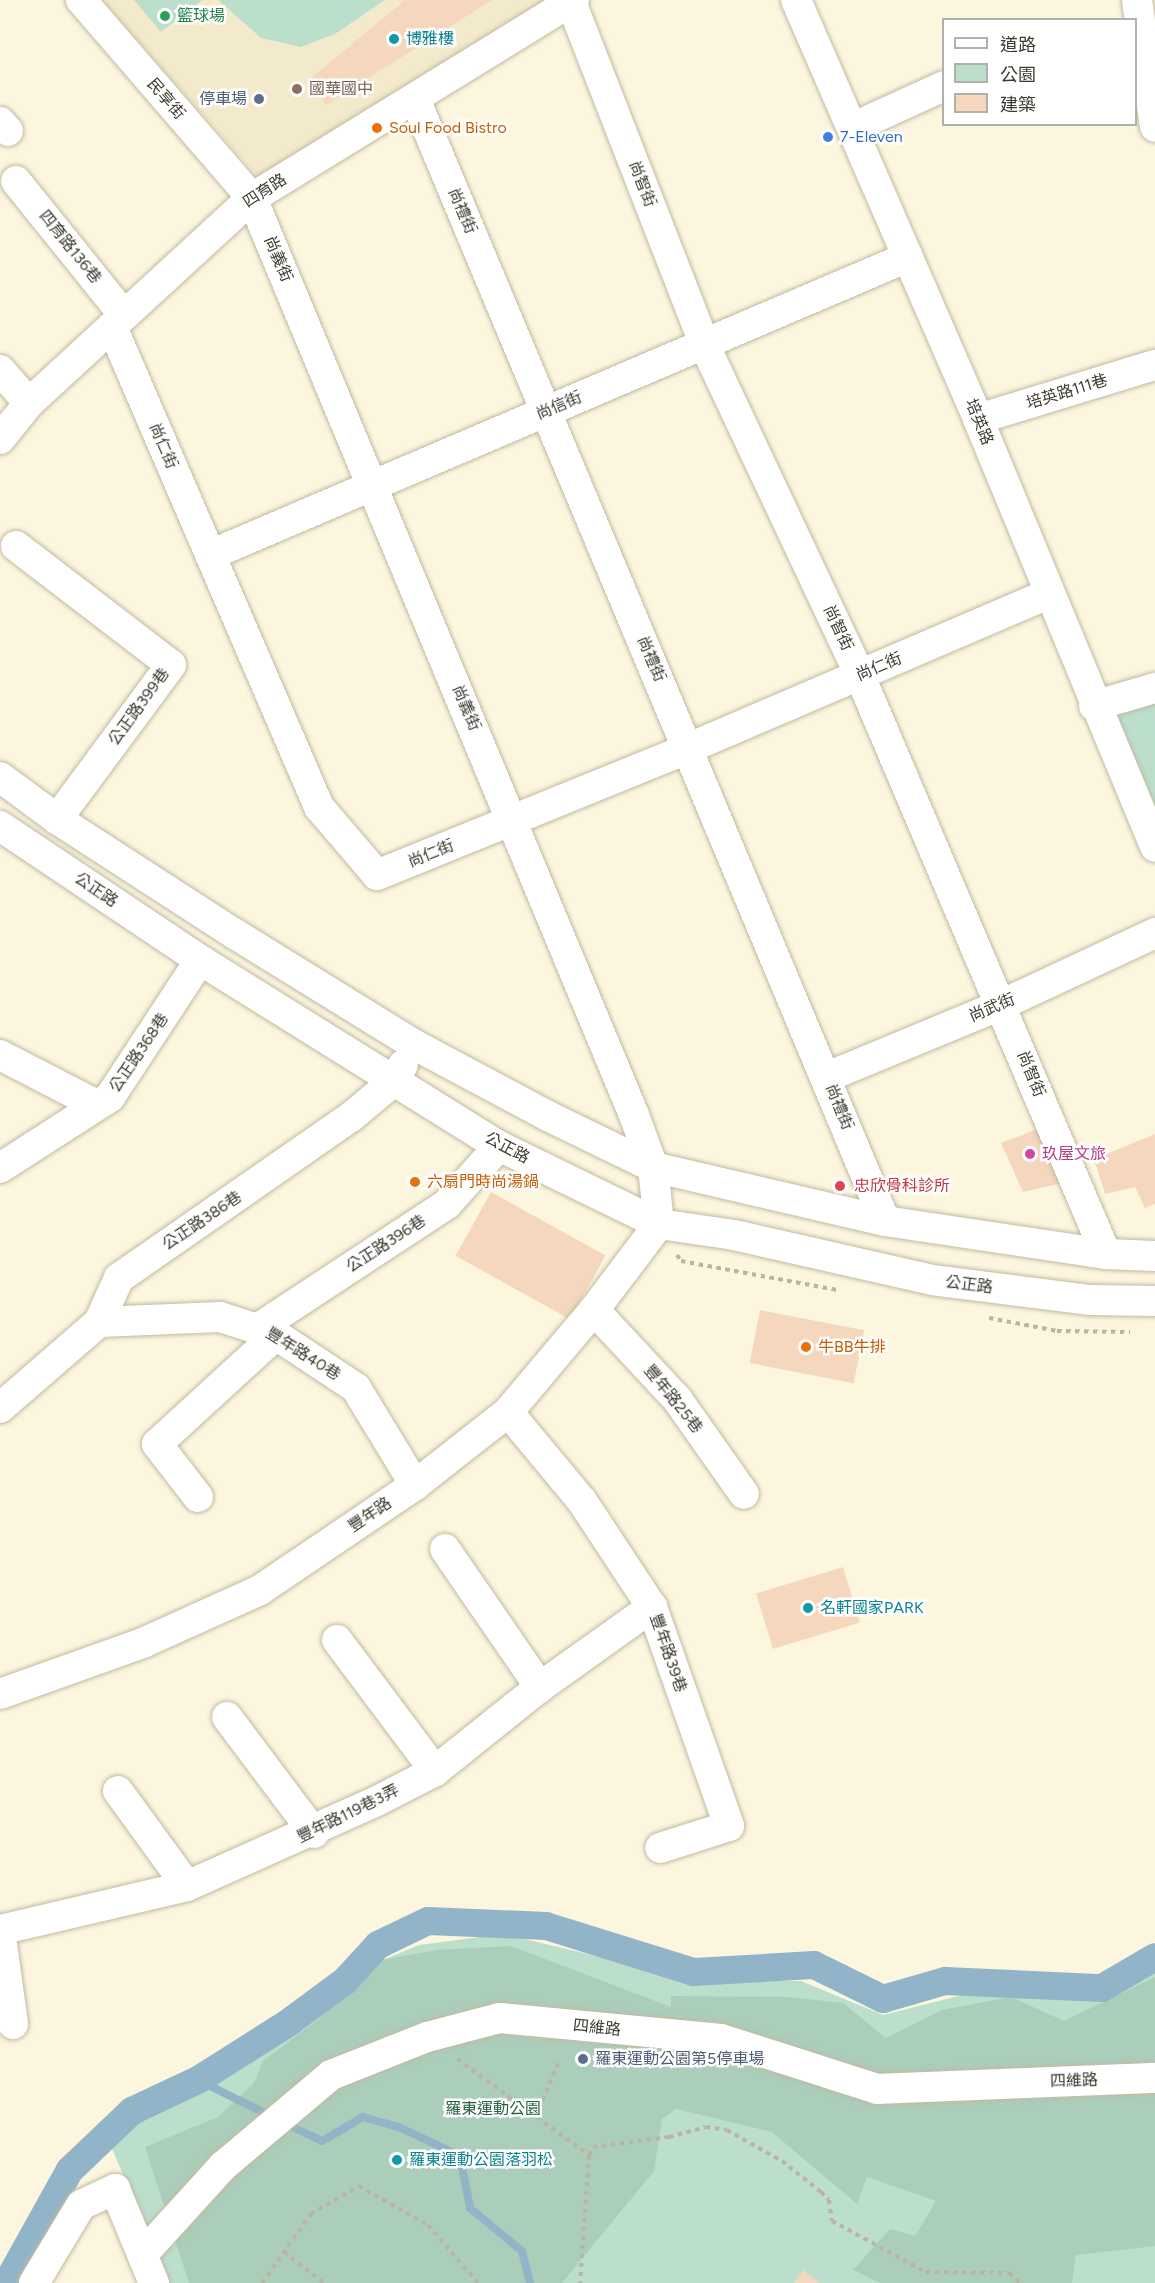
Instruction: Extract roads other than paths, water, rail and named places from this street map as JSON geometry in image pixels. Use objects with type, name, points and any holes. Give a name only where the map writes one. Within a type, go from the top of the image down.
[{"type":"street","name":"民享街","points":[[81,0],[252,198]]},
{"type":"street","name":"培英路","points":[[796,0],[978,419],[1094,706],[1155,847]]},
{"type":"street","points":[[1137,0],[1139,42],[1155,127]]},
{"type":"street","name":"四育路","points":[[0,439],[29,404],[252,198],[573,1]]},
{"type":"street","name":"尚智街","points":[[573,1],[704,344],[860,676],[1003,1004],[1106,1254]]},
{"type":"street","points":[[852,128],[942,87]]},
{"type":"street","name":"尚禮街","points":[[415,99],[827,1077],[885,1221]]},
{"type":"street","name":"四育路136巷","points":[[16,181],[117,321]]},
{"type":"street","name":"尚義街","points":[[252,198],[513,821],[653,1167],[659,1224]]},
{"type":"street","name":"尚信街","points":[[210,555],[908,257]]},
{"type":"street","name":"尚仁街","points":[[117,321],[210,555],[319,807],[377,875],[513,821],[860,676],[1048,594]]},
{"type":"street","name":"培英路111巷","points":[[978,419],[1155,365]]},
{"type":"street","points":[[0,370],[29,404]]},
{"type":"street","name":"公正路399巷","points":[[16,546],[171,665],[57,819]]},
{"type":"street","points":[[1094,706],[1155,688]]},
{"type":"street","points":[[0,819],[11,784],[57,819],[415,1044],[548,1116],[653,1167],[885,1221],[1106,1254],[1155,1256]]},
{"type":"street","name":"公正路","points":[[0,826],[200,960],[499,1146],[659,1224],[734,1235],[932,1280],[1091,1300],[1155,1301]]},
{"type":"street","name":"尚武街","points":[[827,1077],[1003,1004],[1155,933]]},
{"type":"street","name":"公正路368巷","points":[[0,1168],[110,1097],[200,960]]},
{"type":"street","name":"公正路386巷","points":[[0,1408],[99,1322],[119,1278],[351,1117],[394,1081],[415,1044]]},
{"type":"street","points":[[0,1055],[97,1105]]},
{"type":"street","name":"公正路396巷","points":[[198,1497],[157,1444],[268,1331],[447,1204],[499,1146]]},
{"type":"street","name":"豐年路","points":[[0,1694],[145,1642],[260,1590],[416,1485],[508,1412],[594,1310],[659,1224]]},
{"type":"street","name":"豐年路25巷","points":[[594,1310],[677,1399],[744,1494]]},
{"type":"street","name":"豐年路40巷","points":[[99,1322],[220,1317],[268,1331],[356,1388],[416,1485]]},
{"type":"street","name":"豐年路39巷","points":[[508,1412],[582,1501],[652,1607],[729,1826],[660,1848]]},
{"type":"street","points":[[445,1549],[540,1687]]},
{"type":"street","name":"豐年路119巷3弄","points":[[0,1930],[187,1886],[314,1833],[435,1771],[540,1687],[652,1607]]},
{"type":"street","points":[[337,1640],[435,1771]]},
{"type":"street","points":[[227,1717],[314,1833]]},
{"type":"street","points":[[118,1791],[187,1886]]},
{"type":"street","points":[[0,1930],[13,2024]]},
{"type":"street","name":"四維路","points":[[143,2254],[223,2166],[331,2075],[427,2037],[500,2018],[721,2040],[878,2090],[1155,2078]]},
{"type":"street","points":[[34,2283],[81,2205],[115,2189],[154,2283]]},
{"type":"waterway","points":[[7,2283],[70,2170],[132,2111],[198,2080],[288,2023],[345,1981],[378,1945],[428,1921],[546,1926],[694,1972],[814,1965],[883,1999],[945,1981],[1102,1988],[1155,1957]]},
{"type":"waterway","points":[[198,2080],[273,2117]]},
{"type":"waterway","points":[[284,2123],[322,2141],[363,2117],[399,2127],[460,2156],[470,2208],[522,2251],[530,2283]]},
{"type":"place","name":"籃球場","points":[[165,16]]},
{"type":"place","name":"博雅樓","points":[[394,39]]},
{"type":"place","name":"國華國中","points":[[297,89]]},
{"type":"place","name":"停車場","points":[[259,99]]},
{"type":"place","name":"Soul Food Bistro","points":[[377,128]]},
{"type":"place","name":"7-Eleven","points":[[828,137]]},
{"type":"place","name":"玖屋文旅","points":[[1030,1154]]},
{"type":"place","name":"六扇門時尚湯鍋","points":[[415,1182]]},
{"type":"place","name":"忠欣骨科診所","points":[[840,1186]]},
{"type":"place","name":"牛BB牛排","points":[[806,1347]]},
{"type":"place","name":"名軒國家PARK","points":[[808,1608]]},
{"type":"place","name":"羅東運動公園第5停車場","points":[[583,2059]]},
{"type":"place","name":"羅東運動公園落羽松","points":[[397,2160]]},
{"type":"park label","name":"羅東運動公園","points":[[493,2109]]}]
